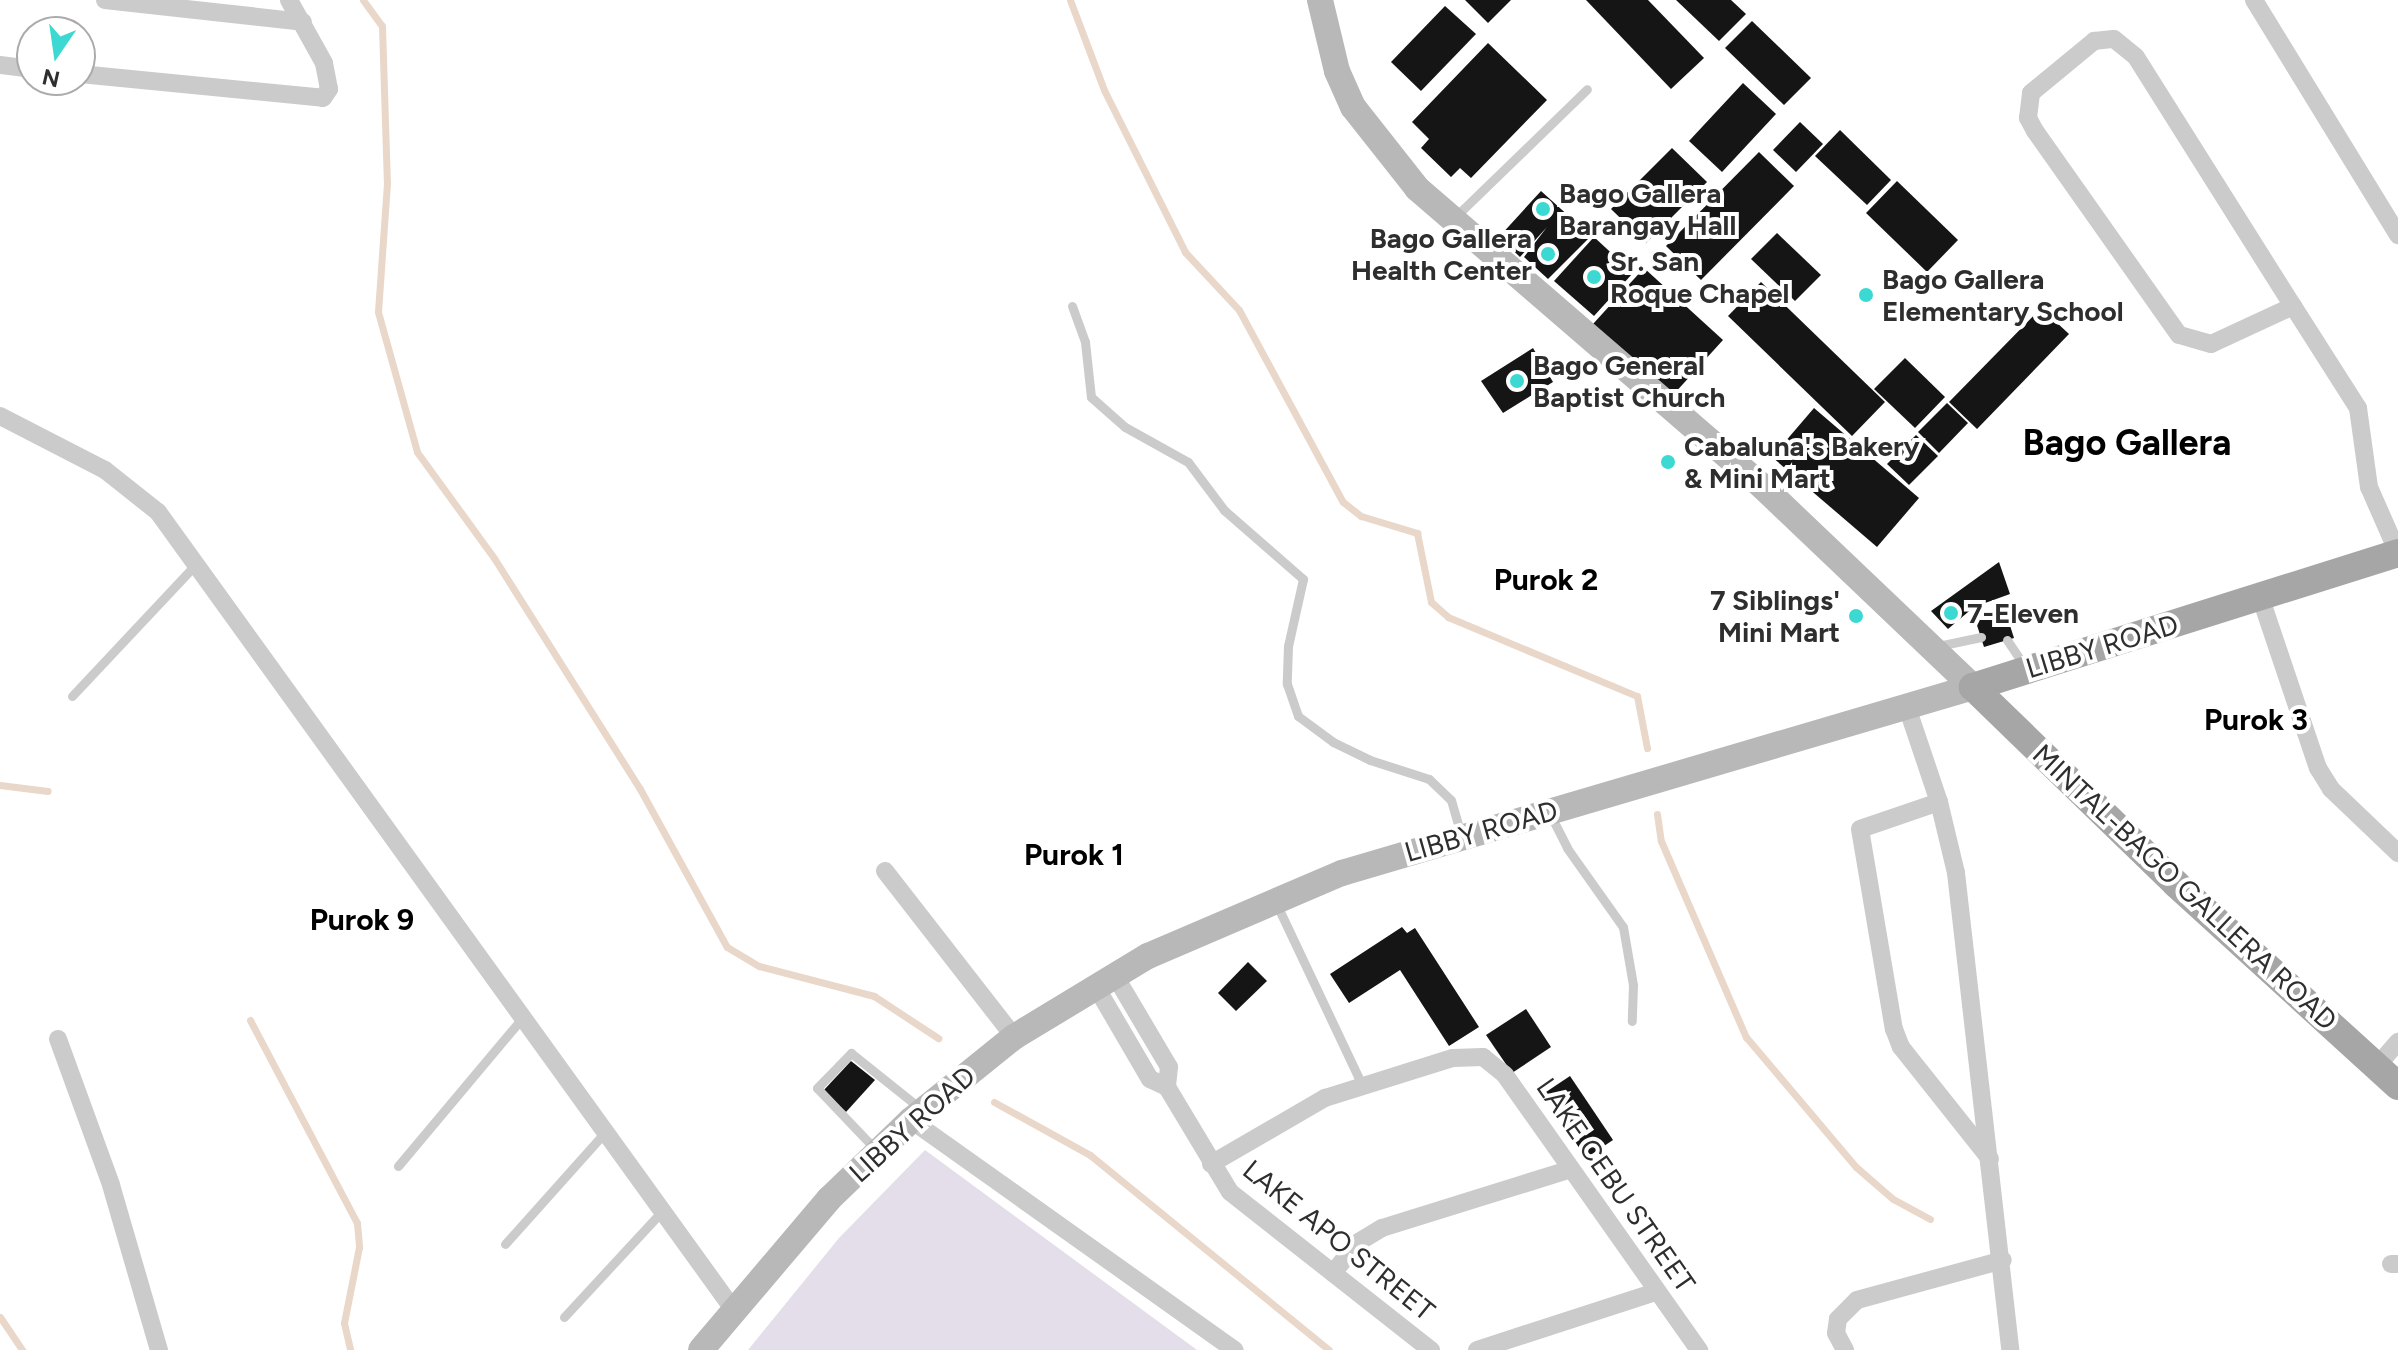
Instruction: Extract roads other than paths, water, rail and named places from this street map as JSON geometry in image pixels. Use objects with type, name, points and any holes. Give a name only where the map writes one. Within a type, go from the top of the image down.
[{"type":"main road","points":[[1320,0],[1337,71],[1353,107],[1391,159],[1452,220],[1762,486],[1973,687]]},
{"type":"main road","name":"LIBBY ROAD","points":[[701,1350],[733,1309],[878,1151],[1014,1037],[1104,980],[1274,899],[1461,836],[1907,707],[2398,553]]},
{"type":"main road","name":"MINTAL-BAGO GALLERA ROAD","points":[[1973,687],[2176,884],[2398,1086]]},
{"type":"street","points":[[105,0],[303,22]]},
{"type":"street","points":[[96,76],[317,100],[327,94],[329,79],[303,22],[289,0]]},
{"type":"street","points":[[2254,0],[2398,235]]},
{"type":"street","points":[[2293,306],[2211,344],[2179,335],[2035,131],[2028,118],[2031,93],[2094,41],[2114,39],[2124,45],[2293,306],[2358,408],[2369,487],[2398,553]]},
{"type":"street","points":[[0,416],[72,451],[134,491],[197,563],[665,1208],[733,1309]]},
{"type":"street","points":[[2260,596],[2318,768],[2331,789],[2398,853]]},
{"type":"street","points":[[1907,707],[1939,802],[1956,873],[2003,1260],[2010,1350]]},
{"type":"street","points":[[1939,802],[1860,829],[1894,1029],[1901,1047],[1990,1159]]},
{"type":"street","points":[[885,871],[1014,1037]]},
{"type":"street","name":"LAKE APO STREET","points":[[1104,980],[1169,1067],[1167,1087],[1230,1192],[1431,1350]]},
{"type":"street","points":[[58,1039],[111,1185],[159,1350]]},
{"type":"street","points":[[2377,1066],[2398,1042]]},
{"type":"street","name":"LAKE CEBU STREET","points":[[1362,1085],[1453,1058],[1483,1057],[1505,1075],[1568,1170],[1699,1350]]},
{"type":"street","points":[[1211,1164],[1293,1113],[1362,1085]]},
{"type":"street","points":[[917,1116],[1235,1350]]},
{"type":"street","points":[[1333,1273],[1357,1243],[1382,1228],[1568,1170]]},
{"type":"street","points":[[1845,1350],[1836,1333],[1838,1319],[1857,1300],[2003,1260]]},
{"type":"street","points":[[1477,1350],[1655,1292]]},
{"type":"lane","points":[[1452,220],[1587,89]]},
{"type":"lane","points":[[1072,306],[1085,342],[1091,397],[1125,427],[1188,462],[1224,510],[1303,579],[1288,646],[1287,684],[1298,716],[1333,742],[1370,760],[1429,779],[1451,800],[1461,836]]},
{"type":"lane","points":[[72,696],[197,563]]},
{"type":"lane","points":[[1933,647],[1981,637]]},
{"type":"lane","points":[[2007,640],[2027,669]]},
{"type":"lane","points":[[1548,811],[1567,848],[1623,927],[1633,985],[1632,1021]]},
{"type":"lane","points":[[1274,899],[1362,1085]]},
{"type":"lane","points":[[398,1166],[524,1016]]},
{"type":"lane","points":[[878,1151],[817,1088],[851,1053],[917,1116]]},
{"type":"lane","points":[[505,1244],[608,1129]]},
{"type":"lane","points":[[564,1317],[665,1208]]},
{"type":"waterway","points":[[363,0],[382,26],[387,183],[378,312],[417,452],[494,558],[640,789],[727,947],[759,966],[874,996],[938,1038]]},
{"type":"waterway","points":[[1070,0],[1104,90],[1185,252],[1239,310],[1343,502],[1361,516],[1417,533],[1431,602],[1448,617],[1637,696],[1647,748]]},
{"type":"waterway","points":[[0,785],[48,791]]},
{"type":"waterway","points":[[1657,814],[1661,841],[1746,1037],[1856,1167],[1893,1199],[1930,1219]]},
{"type":"waterway","points":[[250,1020],[357,1223],[359,1247],[344,1323],[350,1350]]},
{"type":"waterway","points":[[994,1102],[1090,1155],[1329,1350]]},
{"type":"waterway","points":[[0,1317],[22,1350]]},
{"type":"place","name":"Bago Gallera Barangay Hall","points":[[1543,209]]},
{"type":"place","name":"Bago Gallera Health Center","points":[[1548,254]]},
{"type":"place","name":"Sr. San Roque Chapel","points":[[1594,277]]},
{"type":"place","name":"Bago Gallera Elementary School","points":[[1866,295]]},
{"type":"place","name":"Bago General Baptist Church","points":[[1517,381]]},
{"type":"place","name":"Cabaluna's Bakery & Mini Mart","points":[[1668,462]]},
{"type":"place","name":"7-Eleven","points":[[1951,613]]},
{"type":"place","name":"7 Siblings' Mini Mart","points":[[1856,616]]},
{"type":"district","name":"Bago Gallera","points":[[2127,443]]},
{"type":"district","name":"Purok 2","points":[[1546,580]]},
{"type":"district","name":"Purok 3","points":[[2256,720]]},
{"type":"district","name":"Purok 1","points":[[1074,855]]},
{"type":"district","name":"Purok 9","points":[[362,920]]}]
